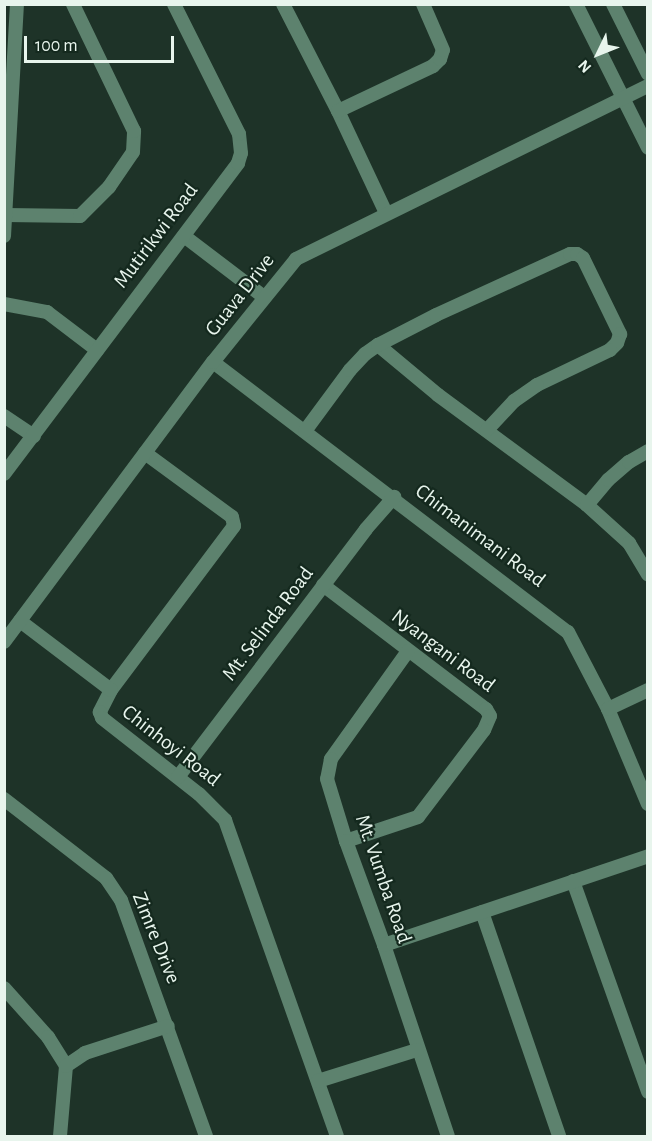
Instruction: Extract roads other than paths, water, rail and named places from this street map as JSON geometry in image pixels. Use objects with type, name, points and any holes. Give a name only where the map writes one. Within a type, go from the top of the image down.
[{"type":"street","points":[[4,236],[17,4]]},
{"type":"street","points":[[6,215],[80,216],[109,187],[133,152],[134,131],[73,4]]},
{"type":"street","name":"Mutirikwi Road","points":[[4,474],[236,167],[241,147],[239,134],[174,4]]},
{"type":"street","points":[[283,4],[338,111],[386,213]]},
{"type":"street","points":[[338,111],[433,66],[440,59],[443,50],[423,4]]},
{"type":"street","points":[[576,4],[648,148]]},
{"type":"street","points":[[613,4],[648,74]]},
{"type":"street","name":"Guava Drive","points":[[4,642],[213,362],[296,259],[648,86]]},
{"type":"street","points":[[184,236],[264,297]]},
{"type":"street","points":[[305,431],[350,370],[378,345],[570,254],[577,254],[584,258],[620,334],[617,343],[610,350],[537,385],[514,401],[487,430]]},
{"type":"street","points":[[4,304],[47,312],[98,350]]},
{"type":"street","points":[[378,345],[587,505],[629,543],[648,575]]},
{"type":"street","name":"Chimanimani Road","points":[[213,362],[394,497],[568,632],[608,709],[648,804]]},
{"type":"street","points":[[4,416],[34,436]]},
{"type":"street","points":[[587,505],[608,480],[629,462],[648,451]]},
{"type":"street","name":"Chinhoyi Road","points":[[145,453],[231,517],[234,526],[111,690],[101,706],[102,718],[178,777],[225,819],[337,1137]]},
{"type":"street","name":"Mt. Selinda Road","points":[[178,777],[323,585],[394,497]]},
{"type":"street","name":"Nyangani Road","points":[[323,585],[486,709],[490,719],[418,818],[346,841]]},
{"type":"street","points":[[20,621],[111,690]]},
{"type":"street","name":"Mt. Vumba Road","points":[[408,651],[331,759],[327,779],[346,841],[384,945],[417,1050],[448,1137]]},
{"type":"street","points":[[608,709],[648,690]]},
{"type":"street","name":"Zimre Drive","points":[[4,799],[106,878],[121,900],[206,1137]]},
{"type":"street","points":[[384,945],[648,856]]},
{"type":"street","points":[[573,881],[648,1092]]},
{"type":"street","points":[[482,912],[560,1137]]},
{"type":"street","points":[[4,988],[48,1037],[66,1066],[60,1137]]},
{"type":"street","points":[[66,1066],[85,1053],[168,1026]]},
{"type":"street","points":[[318,1081],[417,1050]]}]
